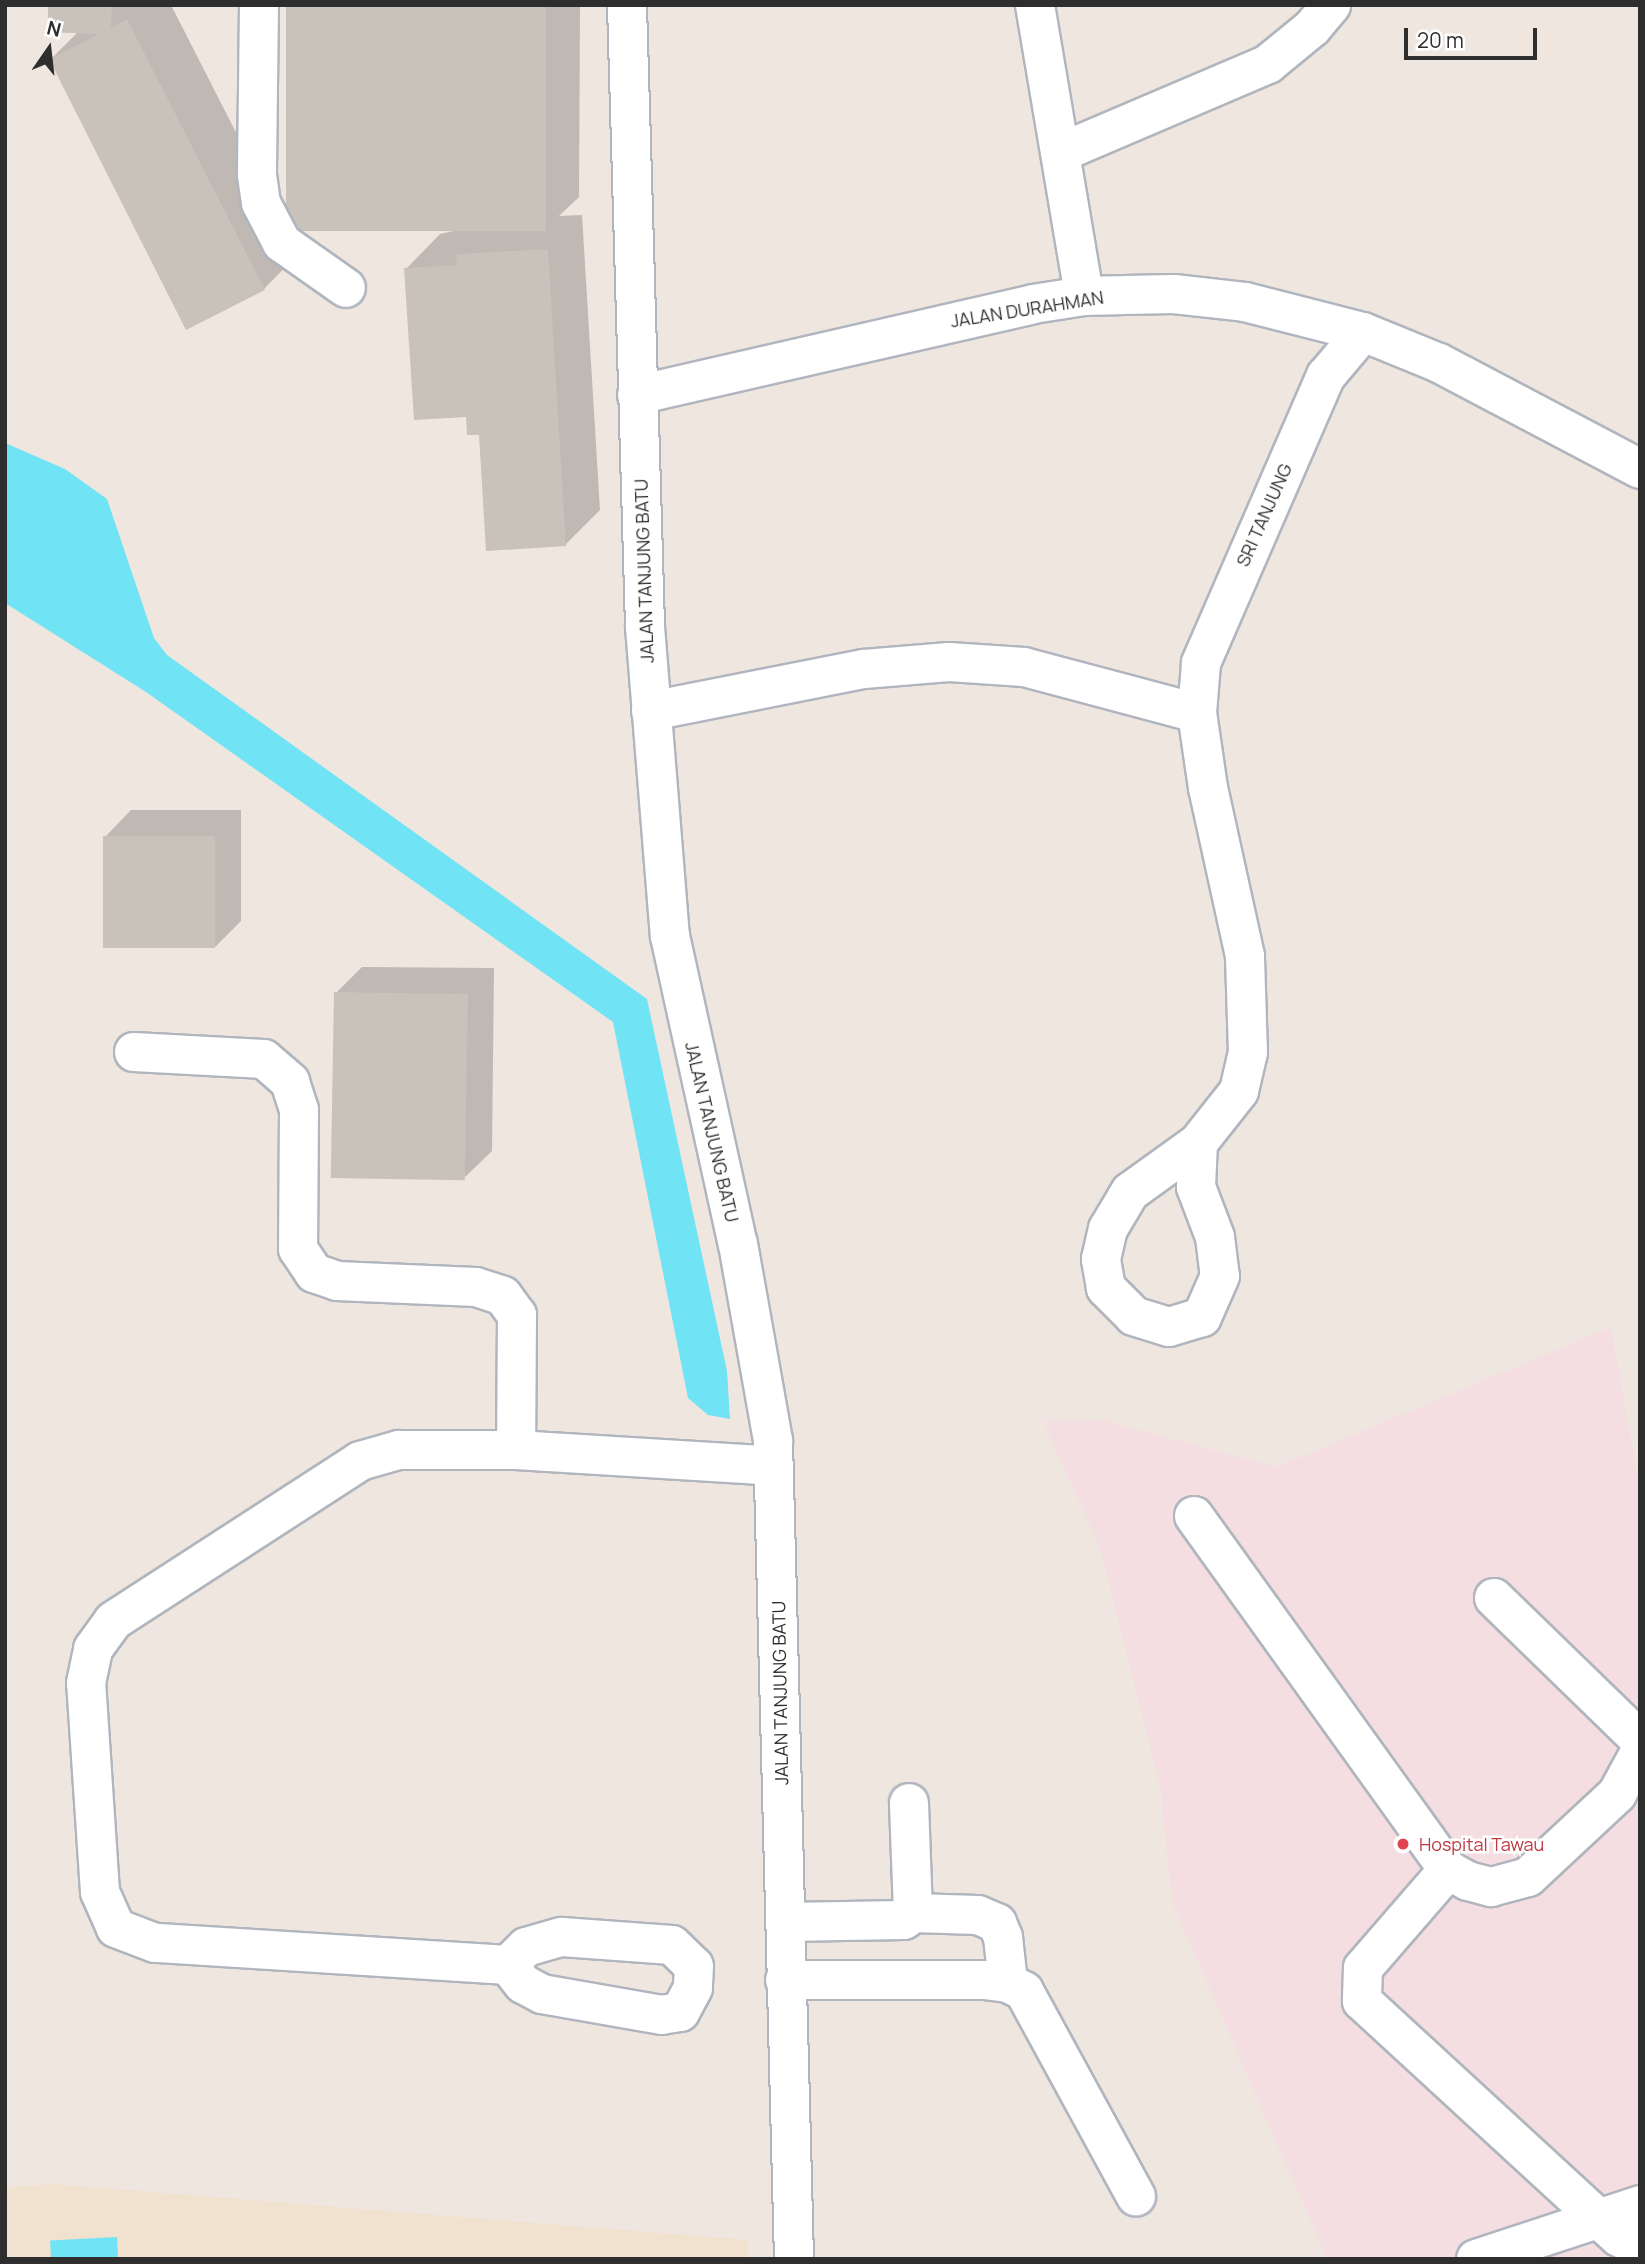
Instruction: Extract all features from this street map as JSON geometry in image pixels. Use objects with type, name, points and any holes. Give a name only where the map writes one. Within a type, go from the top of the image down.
[{"type":"street","points":[[259,5],[257,175],[261,203],[282,243],[346,288]]},
{"type":"street","name":"JALAN TANJUNG BATU","points":[[627,5],[637,395],[651,711],[670,936],[759,1361],[774,1453],[794,2259]]},
{"type":"street","points":[[1035,5],[1062,152],[1084,296]]},
{"type":"street","points":[[1062,152],[1268,64],[1312,29],[1331,5]]},
{"type":"street","name":"JALAN DURAHMAN","points":[[637,395],[953,321],[1084,296],[1174,294],[1245,302],[1363,332],[1518,402],[1640,469]]},
{"type":"street","name":"SRI TANJUNG","points":[[1198,1143],[1239,1091],[1248,1053],[1245,956],[1208,788],[1197,713],[1201,663],[1219,616],[1326,376],[1363,332]]},
{"type":"street","points":[[651,711],[864,669],[950,662],[1024,667],[1197,713]]},
{"type":"street","points":[[134,1052],[264,1059],[290,1082],[299,1110],[298,1249],[314,1273],[337,1281],[476,1287],[503,1296],[517,1315],[516,1450]]},
{"type":"street","points":[[508,1965],[155,1943],[116,1928],[100,1892],[86,1683],[93,1648],[113,1621],[360,1461],[398,1450],[774,1453]]},
{"type":"street","points":[[1194,1516],[1448,1870],[1491,1887],[1528,1877],[1617,1794],[1640,1752]]},
{"type":"street","points":[[1494,1598],[1640,1740]]},
{"type":"street","points":[[909,1803],[913,1913]]},
{"type":"street","points":[[1448,1870],[1363,1968],[1360,1989],[1370,2011],[1598,2218],[1640,2248]]},
{"type":"street","points":[[785,1922],[904,1920],[913,1913],[978,1914],[996,1923],[1003,1937],[1007,1983]]},
{"type":"street","points":[[785,1980],[1007,1983],[1024,1991],[1136,2196]]},
{"type":"street","points":[[1476,2259],[1640,2205]]},
{"type":"shaded area","name":"Hospital Tawau","points":[[1611,1327],[1640,1488],[1640,2259],[1327,2259],[1172,1902],[1160,1785],[1099,1545],[1043,1422],[1102,1420],[1277,1467]]},
{"type":"shaded area","points":[[52,2184],[747,2240],[748,2259],[5,2259],[5,2188]]},
{"type":"water","points":[[5,443],[65,469],[107,499],[154,638],[167,655],[647,999],[727,1371],[730,1419],[708,1415],[688,1398],[613,1022],[146,692],[5,603]]},
{"type":"water","points":[[117,2237],[118,2259],[51,2259],[50,2241]]},
{"type":"building","points":[[48,5],[112,5],[111,28],[127,19],[265,290],[186,330],[49,59],[99,34],[48,32]]},
{"type":"building","points":[[286,5],[546,5],[546,231],[286,231]]},
{"type":"building","points":[[548,249],[566,546],[486,551],[479,435],[467,435],[466,417],[414,420],[404,268],[457,265],[456,254]]},
{"type":"building","points":[[103,836],[215,836],[215,948],[103,948]]},
{"type":"building","points":[[334,992],[468,994],[465,1180],[331,1178]]},
{"type":"place","name":"Hospital Tawau","points":[[1403,1844]]}]
